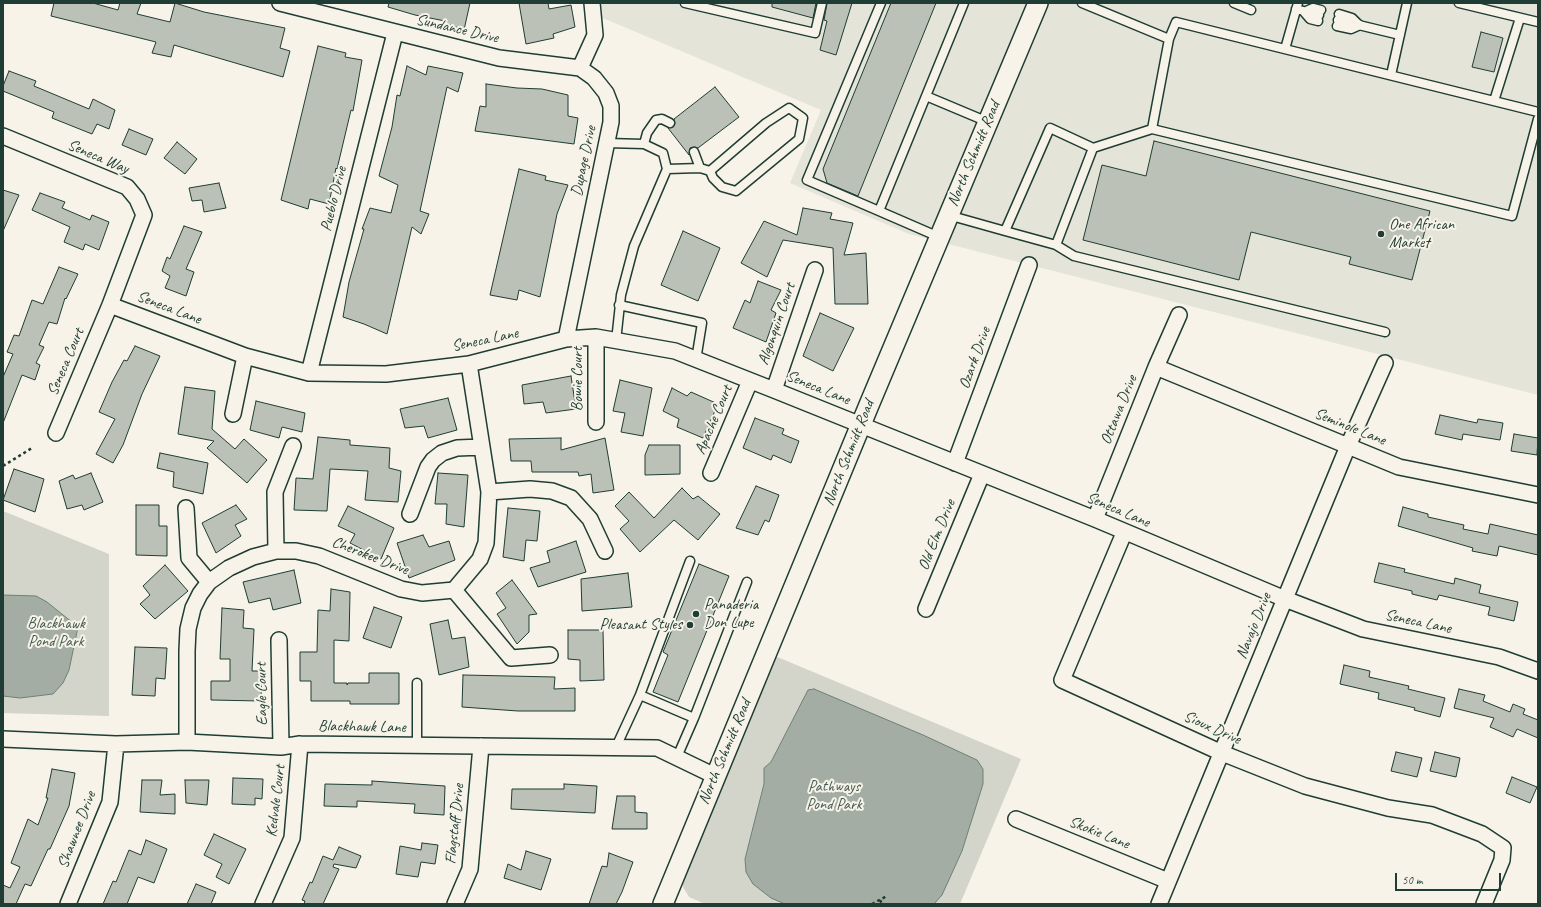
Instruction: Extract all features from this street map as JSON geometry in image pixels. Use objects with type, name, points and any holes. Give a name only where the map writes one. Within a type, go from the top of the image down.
[{"type":"street","name":"Sundance Drive","points":[[280,3],[499,58],[580,68]]},
{"type":"street","points":[[580,68],[595,35],[592,3]]},
{"type":"street","name":"North Schmidt Road","points":[[663,904],[860,425],[1038,3]]},
{"type":"street","name":"Pueblo Drive","points":[[308,374],[395,33]]},
{"type":"street","name":"Dupage Drive","points":[[566,339],[611,122],[611,106],[606,93],[594,78],[580,68]]},
{"type":"street","name":"Seneca Way","points":[[3,136],[127,187],[137,199],[144,215],[110,305]]},
{"type":"street","name":"Ozark Drive","points":[[955,463],[1029,265]]},
{"type":"street","name":"Algonquin Court","points":[[774,390],[815,270]]},
{"type":"street","name":"Seneca Lane","points":[[110,305],[245,356],[308,374],[386,374],[469,364],[566,339],[596,337],[675,351],[1095,519],[1124,533],[1284,600],[1363,629],[1499,657],[1538,672]]},
{"type":"street","name":"Seneca Court","points":[[56,433],[110,305]]},
{"type":"street","name":"Ottawa Drive","points":[[1095,519],[1156,367],[1179,315]]},
{"type":"street","name":"Bowie Court","points":[[596,337],[596,422]]},
{"type":"street","points":[[233,414],[245,356]]},
{"type":"street","name":"Navajo Drive","points":[[1159,904],[1348,446],[1385,363]]},
{"type":"street","points":[[469,364],[489,492],[486,543],[480,559],[454,590],[511,658],[550,655]]},
{"type":"street","name":"Seminole Lane","points":[[1156,367],[1399,466],[1538,495]]},
{"type":"street","name":"Apache Court","points":[[711,473],[750,382]]},
{"type":"street","points":[[276,551],[275,492],[293,446]]},
{"type":"street","points":[[410,514],[428,467],[433,460],[442,453],[457,448],[482,447]]},
{"type":"street","name":"Old Elm Drive","points":[[926,609],[982,474]]},
{"type":"street","points":[[489,492],[530,488],[552,491],[571,498],[590,519],[605,551]]},
{"type":"street","points":[[186,508],[188,558],[209,582]]},
{"type":"street","name":"Sioux Drive","points":[[1124,533],[1062,680],[1222,753],[1305,786],[1388,808],[1432,815],[1482,834],[1503,848],[1502,860],[1484,904]]},
{"type":"street","name":"Cherokee Drive","points":[[187,742],[188,629],[193,608],[200,594],[209,582],[229,568],[254,557],[276,551],[296,551],[319,556],[400,589],[422,593],[454,590]]},
{"type":"street","name":"Eagle Court","points":[[279,640],[281,747]]},
{"type":"street","name":"Blackhawk Lane","points":[[3,739],[116,744],[187,742],[281,747],[300,744],[657,748],[715,776]]},
{"type":"street","name":"Shawnee Drive","points":[[68,904],[110,802],[116,744]]},
{"type":"street","name":"Kedvale Court","points":[[264,904],[292,838],[300,744]]},
{"type":"street","name":"Flagstaff Drive","points":[[456,904],[470,869],[481,746]]},
{"type":"street","name":"Skokie Lane","points":[[1016,819],[1168,881]]},
{"type":"lane","points":[[686,3],[815,33],[822,3]]},
{"type":"lane","points":[[881,3],[807,180],[939,237]]},
{"type":"lane","points":[[879,211],[964,3]]},
{"type":"lane","points":[[1082,3],[1169,39]]},
{"type":"lane","points":[[1234,3],[1251,10]]},
{"type":"lane","points":[[1391,75],[1408,3]]},
{"type":"lane","points":[[1459,3],[1538,22]]},
{"type":"lane","points":[[1285,49],[1299,8]]},
{"type":"lane","points":[[1299,8],[1313,8],[1319,15],[1310,20],[1299,8]]},
{"type":"lane","points":[[1360,25],[1351,29],[1338,20],[1352,18],[1360,25],[1400,35]]},
{"type":"lane","points":[[1494,101],[1520,18]]},
{"type":"lane","points":[[1152,129],[1169,39],[1176,22],[1538,112]]},
{"type":"lane","points":[[926,96],[988,122]]},
{"type":"lane","points":[[789,108],[802,118],[799,139],[736,191],[722,187],[713,178],[710,171],[766,123],[789,108]]},
{"type":"lane","points":[[644,144],[647,133],[656,120],[662,119],[670,122]]},
{"type":"lane","points":[[1005,231],[1050,128],[1093,148],[1152,129],[1512,216],[1538,119]]},
{"type":"lane","points":[[606,143],[644,144],[663,154],[667,169],[634,246],[620,305],[616,341]]},
{"type":"lane","points":[[1056,245],[1093,148]]},
{"type":"lane","points":[[694,152],[700,168]]},
{"type":"lane","points":[[667,169],[700,168],[710,171]]},
{"type":"lane","points":[[948,215],[1056,245],[1074,256],[1385,332]]},
{"type":"lane","points":[[620,305],[702,323],[696,360]]},
{"type":"lane","points":[[616,747],[640,695],[690,561]]},
{"type":"lane","points":[[677,757],[694,718],[747,582]]},
{"type":"lane","points":[[417,683],[417,746]]},
{"type":"lane","points":[[640,695],[694,718]]},
{"type":"path","points":[[3,466],[32,448]]},
{"type":"path","points":[[872,904],[887,896]]},
{"type":"path","points":[[880,900],[882,904]]},
{"type":"shaded area","points":[[597,3],[1538,3],[1538,395],[909,234],[790,183],[821,110],[598,16]]},
{"type":"shaded area","points":[[3,595],[36,596],[47,602],[78,627],[69,670],[63,683],[53,694],[20,698],[3,696]]},
{"type":"shaded area","name":"Pathways Pond Park","points":[[814,689],[923,735],[977,760],[983,769],[983,784],[962,851],[942,895],[934,904],[785,904],[771,898],[753,884],[746,872],[745,859],[764,784],[764,768],[771,762],[808,690]]},
{"type":"green space","name":"Blackhawk Pond Park","points":[[3,511],[109,554],[109,716],[3,713]]},
{"type":"green space","name":"Pathways Pond Park","points":[[775,656],[1021,759],[960,904],[705,904],[689,897],[683,887],[683,879]]},
{"type":"building","points":[[54,3],[93,3],[118,10],[120,3],[141,3],[137,14],[170,22],[175,3],[204,12],[285,28],[280,48],[290,51],[283,77],[174,45],[171,57],[152,53],[156,42],[51,16]]},
{"type":"building","points":[[389,3],[470,3],[464,30],[445,23],[445,21],[415,15],[388,7]]},
{"type":"building","points":[[519,3],[548,3],[549,9],[571,5],[575,27],[553,34],[554,38],[526,44]]},
{"type":"building","points":[[772,3],[816,3],[813,18],[772,7]]},
{"type":"building","points":[[827,3],[852,3],[836,55],[820,50],[827,21],[824,20]]},
{"type":"building","points":[[891,3],[936,3],[858,196],[827,183],[823,169]]},
{"type":"building","points":[[1481,32],[1503,38],[1494,72],[1472,67]]},
{"type":"building","points":[[318,46],[346,53],[345,57],[362,60],[353,111],[351,110],[337,169],[336,168],[329,204],[310,199],[308,209],[281,200]]},
{"type":"building","points":[[407,66],[426,75],[428,66],[463,73],[458,92],[447,87],[420,211],[429,214],[421,234],[412,227],[387,334],[343,317],[349,282],[364,229],[362,229],[370,208],[391,213],[398,185],[379,176],[392,127],[397,95],[400,96]]},
{"type":"building","points":[[9,71],[36,81],[34,86],[89,109],[93,99],[115,110],[109,129],[97,124],[92,134],[52,118],[54,112],[3,91],[3,86]]},
{"type":"building","points":[[486,84],[517,88],[542,89],[568,95],[568,116],[578,118],[574,144],[475,131],[480,106],[486,107]]},
{"type":"building","points":[[715,87],[739,117],[698,148],[690,148],[689,155],[668,128],[673,127],[675,123],[674,119]]},
{"type":"building","points":[[129,129],[153,139],[146,155],[122,145]]},
{"type":"building","points":[[1154,141],[1430,211],[1412,280],[1349,264],[1351,257],[1251,232],[1239,280],[1083,240],[1102,165],[1146,176]]},
{"type":"building","points":[[177,142],[197,159],[185,174],[164,158]]},
{"type":"building","points":[[519,169],[546,176],[545,180],[568,185],[557,214],[540,297],[519,290],[517,300],[490,295]]},
{"type":"building","points":[[219,183],[226,208],[204,212],[202,200],[192,201],[189,188]]},
{"type":"building","points":[[3,190],[19,195],[3,231]]},
{"type":"building","points":[[40,193],[65,202],[62,208],[90,220],[92,215],[109,222],[99,250],[85,244],[83,250],[64,242],[70,227],[32,210]]},
{"type":"building","points":[[803,208],[832,213],[830,219],[853,223],[844,255],[866,253],[868,304],[835,304],[833,248],[783,240],[767,277],[741,263],[764,221],[797,235]]},
{"type":"building","points":[[184,226],[202,232],[186,269],[194,272],[186,296],[165,288],[170,276],[162,271],[167,257],[170,259]]},
{"type":"building","points":[[683,231],[720,248],[698,301],[661,285]]},
{"type":"building","points":[[59,267],[78,274],[66,299],[65,298],[57,324],[49,322],[39,345],[44,347],[36,363],[40,365],[35,380],[22,375],[3,423],[3,377],[13,354],[7,352],[14,335],[19,336],[32,300],[43,304]]},
{"type":"building","points":[[758,281],[781,290],[771,310],[776,313],[766,342],[733,328],[745,300],[750,303]]},
{"type":"building","points":[[820,313],[854,328],[833,371],[803,356]]},
{"type":"building","points":[[135,346],[160,356],[142,394],[123,445],[113,463],[96,454],[115,419],[99,412],[112,382],[124,360],[127,361]]},
{"type":"building","points":[[571,376],[576,409],[546,413],[543,402],[524,404],[522,385]]},
{"type":"building","points":[[620,380],[652,388],[643,436],[621,432],[625,413],[613,411]]},
{"type":"building","points":[[185,387],[215,391],[212,429],[235,449],[244,439],[267,460],[247,483],[207,448],[214,441],[178,434]]},
{"type":"building","points":[[672,388],[687,396],[691,392],[718,404],[703,438],[677,427],[679,419],[663,411]]},
{"type":"building","points":[[448,398],[457,430],[428,438],[424,426],[405,428],[400,409]]},
{"type":"building","points":[[256,401],[305,413],[302,432],[282,427],[279,438],[250,430]]},
{"type":"building","points":[[1440,415],[1477,423],[1478,419],[1503,423],[1500,440],[1463,434],[1462,440],[1435,434]]},
{"type":"building","points":[[755,418],[784,429],[782,434],[799,441],[791,463],[773,455],[771,460],[743,448]]},
{"type":"building","points":[[1514,434],[1538,438],[1537,455],[1511,451]]},
{"type":"building","points":[[318,437],[350,440],[350,445],[390,448],[389,468],[401,471],[398,502],[365,500],[368,471],[330,469],[327,511],[294,510],[296,478],[313,479]]},
{"type":"building","points":[[561,438],[561,450],[605,438],[614,490],[593,493],[591,474],[579,476],[578,472],[532,472],[531,461],[511,461],[509,439]]},
{"type":"building","points":[[649,445],[680,445],[680,474],[645,475],[645,455]]},
{"type":"building","points":[[160,453],[208,463],[203,494],[173,487],[174,472],[157,468]]},
{"type":"building","points":[[14,469],[44,479],[35,512],[3,500]]},
{"type":"building","points":[[91,473],[103,502],[84,510],[82,505],[67,509],[59,481],[73,475],[75,479]]},
{"type":"building","points":[[438,473],[468,475],[464,527],[446,524],[447,504],[435,504]]},
{"type":"building","points":[[756,486],[779,495],[769,522],[765,520],[758,535],[736,528]]},
{"type":"building","points":[[682,488],[693,499],[698,496],[720,514],[698,540],[674,520],[640,552],[620,529],[629,521],[615,506],[629,492],[654,518]]},
{"type":"building","points":[[136,505],[159,505],[159,526],[167,526],[167,556],[136,555]]},
{"type":"building","points":[[236,505],[247,519],[235,525],[241,536],[216,553],[202,523]]},
{"type":"building","points":[[348,506],[394,528],[381,559],[350,543],[355,534],[338,526]]},
{"type":"building","points":[[1403,507],[1428,514],[1428,517],[1464,525],[1463,529],[1488,534],[1490,524],[1538,535],[1538,555],[1499,546],[1497,556],[1472,551],[1473,548],[1398,526]]},
{"type":"building","points":[[508,508],[540,511],[537,541],[526,540],[524,561],[503,557]]},
{"type":"building","points":[[423,535],[429,547],[449,541],[455,560],[409,578],[397,543]]},
{"type":"building","points":[[576,541],[586,572],[538,587],[530,568],[550,562],[547,551]]},
{"type":"building","points":[[1379,563],[1405,569],[1404,572],[1454,584],[1455,578],[1481,585],[1479,593],[1518,602],[1514,621],[1488,615],[1490,607],[1439,595],[1437,600],[1412,594],[1412,591],[1374,582]]},
{"type":"building","name":"Panaderia Don Lupe","points":[[699,564],[729,576],[678,702],[653,692],[668,655],[663,652]]},
{"type":"building","points":[[165,565],[188,591],[155,619],[140,604],[150,595],[143,586]]},
{"type":"building","points":[[294,570],[301,603],[273,610],[270,598],[249,603],[243,582]]},
{"type":"building","points":[[628,573],[632,607],[582,611],[581,579]]},
{"type":"building","points":[[512,580],[537,614],[529,615],[529,632],[517,644],[497,614],[506,608],[496,593]]},
{"type":"building","points":[[331,589],[350,592],[349,641],[334,640],[334,683],[347,683],[347,685],[348,683],[369,683],[369,673],[399,673],[399,704],[350,704],[350,701],[311,701],[311,681],[300,681],[300,652],[317,652],[318,610],[330,611]]},
{"type":"building","points":[[374,607],[402,617],[391,648],[363,638]]},
{"type":"building","points":[[222,608],[244,610],[243,628],[254,629],[252,671],[262,671],[261,701],[211,700],[211,681],[230,681],[230,659],[220,659]]},
{"type":"building","points":[[448,620],[452,639],[465,637],[469,667],[439,675],[430,624]]},
{"type":"building","points":[[568,630],[603,630],[604,680],[580,681],[580,660],[568,659]]},
{"type":"building","points":[[135,647],[167,648],[165,679],[156,678],[155,696],[132,695]]},
{"type":"building","points":[[1344,665],[1370,671],[1369,677],[1409,686],[1408,689],[1445,698],[1440,717],[1414,710],[1415,708],[1378,699],[1379,693],[1340,684]]},
{"type":"building","points":[[463,675],[555,677],[554,689],[575,688],[575,711],[518,711],[462,707]]},
{"type":"building","points":[[1459,689],[1485,695],[1483,701],[1510,712],[1513,704],[1525,709],[1523,714],[1538,720],[1538,738],[1517,729],[1513,737],[1490,727],[1494,718],[1454,708]]},
{"type":"building","points":[[1396,752],[1422,758],[1417,777],[1391,771]]},
{"type":"building","points":[[1435,752],[1460,758],[1456,777],[1430,771]]},
{"type":"building","points":[[52,769],[75,773],[69,806],[50,849],[48,849],[31,886],[25,884],[16,904],[3,904],[3,885],[10,888],[20,867],[11,863],[28,819],[38,825],[48,798],[46,798]]},
{"type":"building","points":[[1512,777],[1537,787],[1530,803],[1506,793]]},
{"type":"building","points":[[233,778],[263,779],[262,799],[255,798],[255,805],[232,804]]},
{"type":"building","points":[[142,780],[162,780],[160,795],[175,794],[175,814],[140,812]]},
{"type":"building","points":[[185,780],[209,780],[207,805],[186,803]]},
{"type":"building","points":[[372,781],[445,786],[444,815],[414,813],[415,804],[357,801],[357,807],[324,806],[325,784],[372,785]]},
{"type":"building","points":[[564,784],[597,786],[595,813],[511,809],[512,789],[564,789]]},
{"type":"building","points":[[617,796],[635,796],[635,812],[647,813],[647,829],[612,829]]},
{"type":"building","points":[[214,834],[246,849],[229,884],[216,877],[222,864],[204,855]]},
{"type":"building","points":[[146,840],[167,849],[154,883],[138,877],[127,904],[103,904],[113,881],[116,882],[129,850],[141,855]]},
{"type":"building","points":[[422,843],[438,845],[435,864],[421,862],[418,877],[396,874],[400,846],[421,850]]},
{"type":"building","points":[[339,847],[361,856],[356,868],[334,864],[333,867],[339,869],[323,904],[304,904],[305,901],[302,900],[310,882],[312,883],[323,856],[333,860]]},
{"type":"building","points":[[526,851],[551,859],[541,890],[504,878],[508,864],[521,870]]},
{"type":"building","points":[[609,853],[633,862],[622,892],[616,904],[589,904],[602,866],[607,867]]},
{"type":"building","points":[[196,884],[216,892],[211,904],[187,904]]},
{"type":"place","name":"One African Market","points":[[1381,234]]},
{"type":"place","name":"Panaderia Don Lupe","points":[[696,614]]},
{"type":"place","name":"Pleasant Styles","points":[[690,625]]}]
